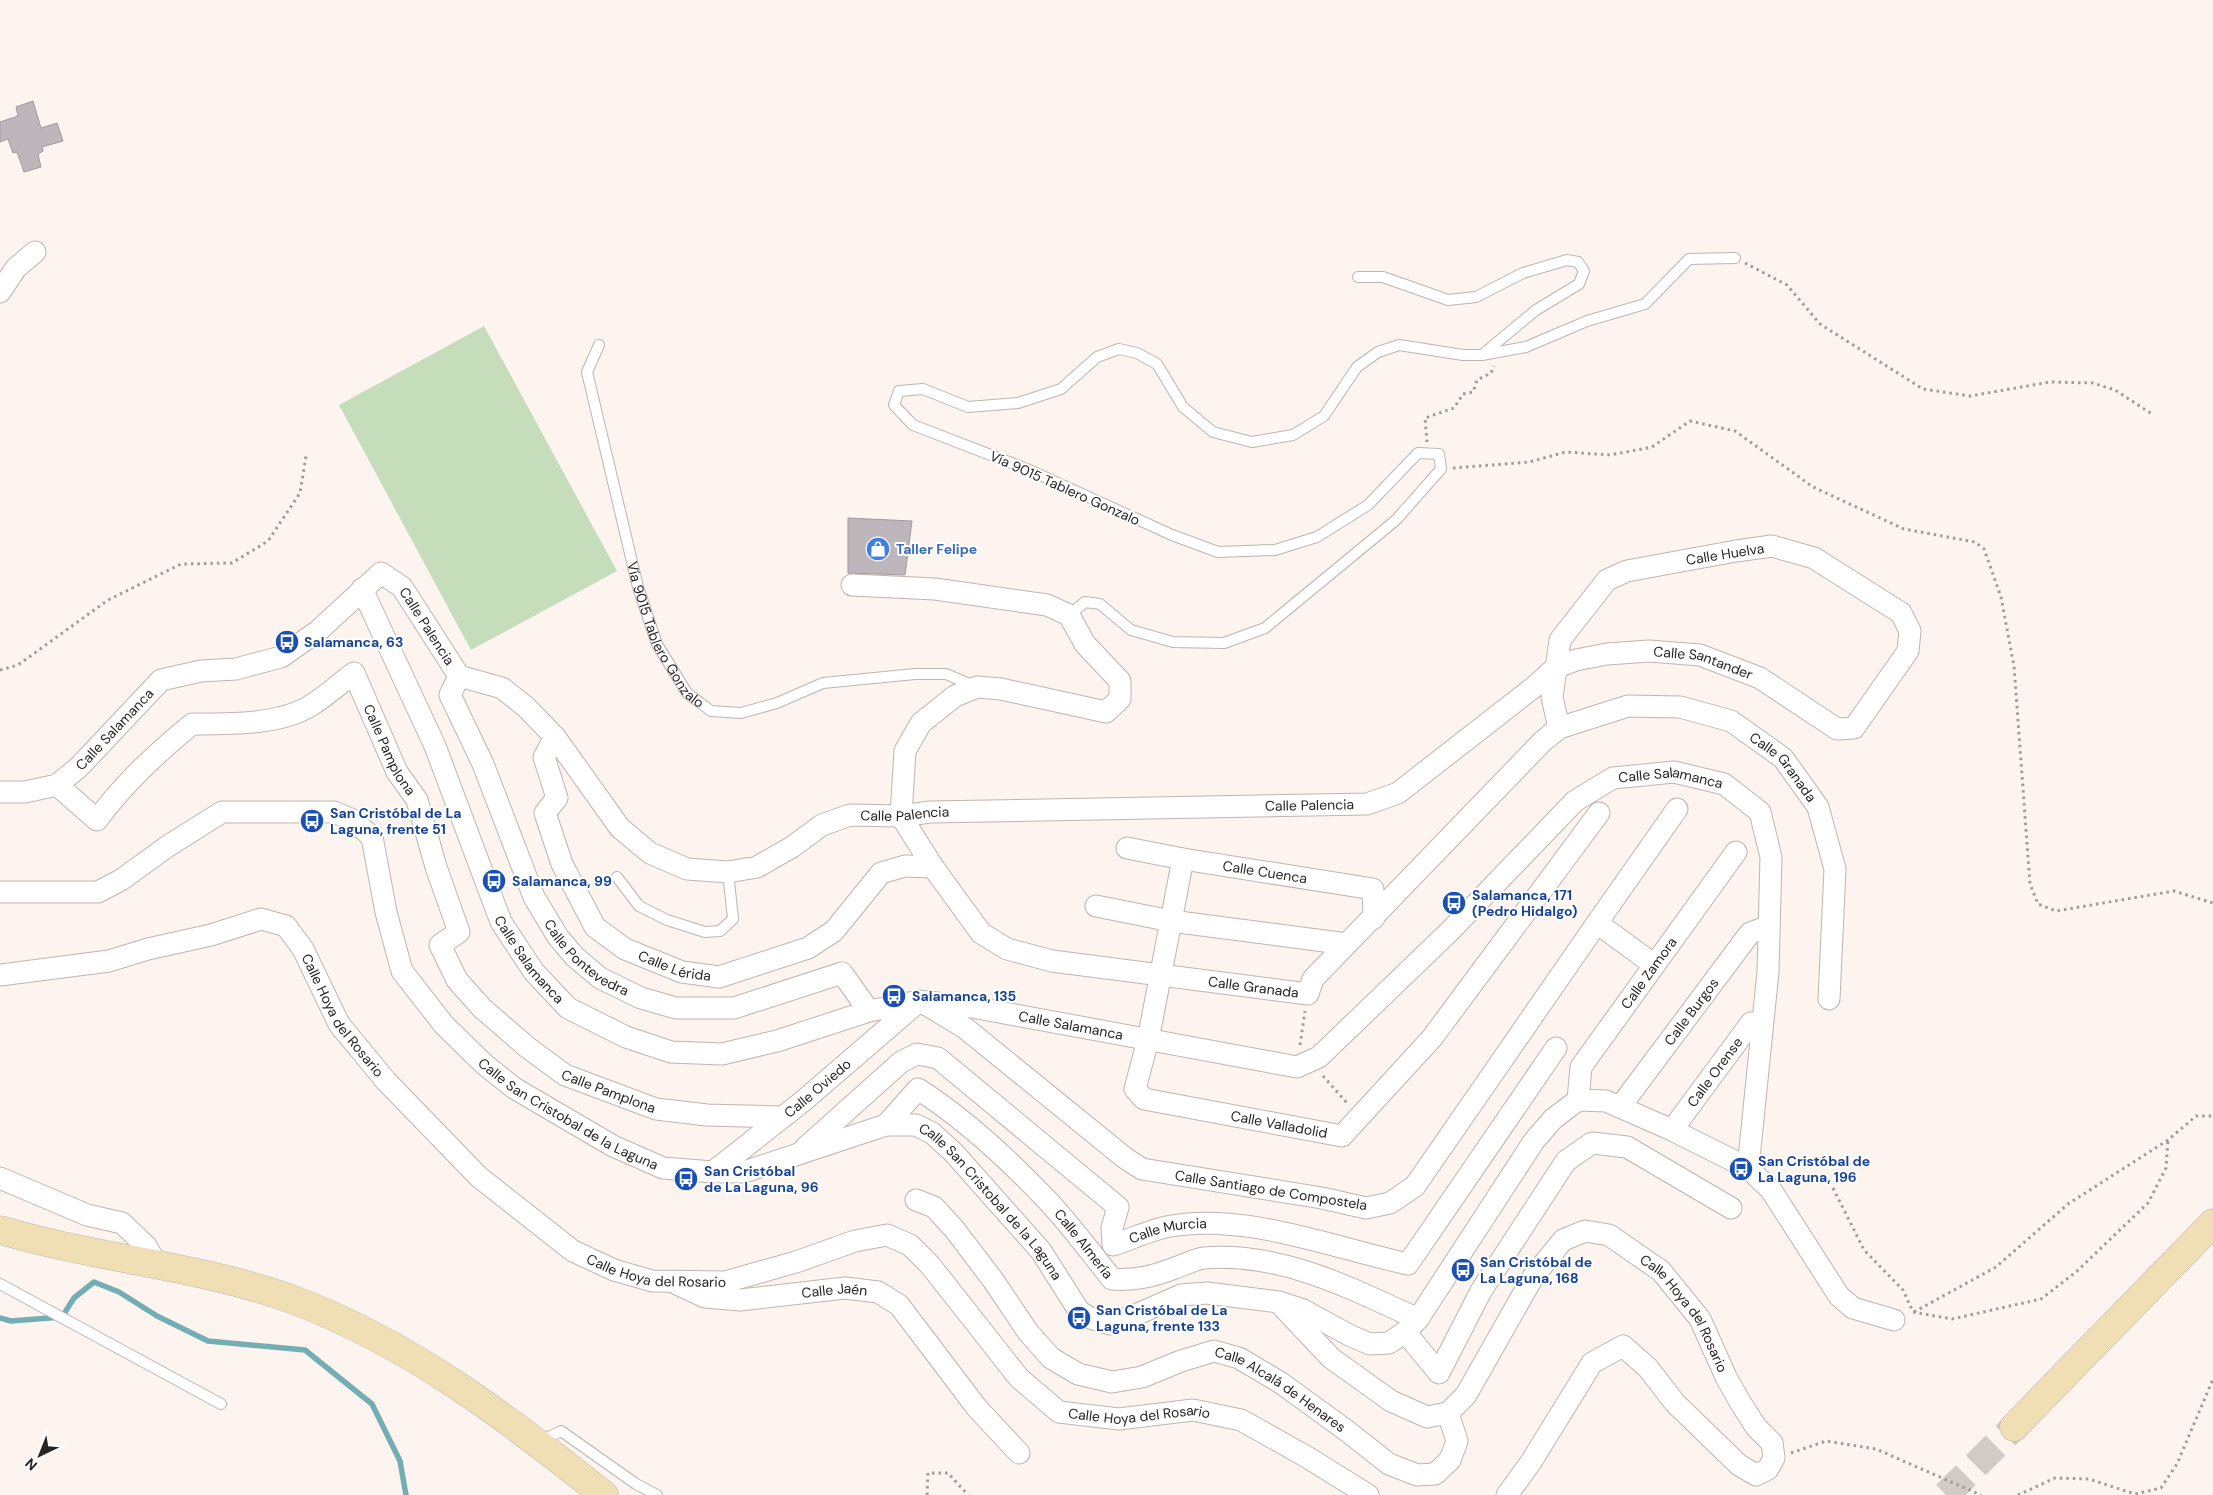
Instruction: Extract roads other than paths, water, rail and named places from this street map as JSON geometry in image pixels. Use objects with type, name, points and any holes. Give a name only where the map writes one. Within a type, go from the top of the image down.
[{"type":"street","points":[[0,292],[16,268],[35,252]]},
{"type":"street","name":"Calle Huelva","points":[[1555,668],[1560,640],[1607,580],[1627,571],[1736,550],[1772,546],[1814,558],[1901,613],[1910,631],[1908,651],[1854,728],[1837,729]]},
{"type":"street","name":"Calle Palencia","points":[[362,589],[381,573],[402,587],[459,676],[502,688],[526,707],[555,737],[620,828],[650,853],[687,869],[728,872],[757,867],[792,847],[822,825],[850,815],[901,816],[950,812],[1367,804],[1398,793],[1534,687],[1555,668]]},
{"type":"street","points":[[852,585],[945,591],[1047,605],[1069,615]]},
{"type":"street","name":"Calle Salamanca","points":[[0,792],[25,792],[56,785],[79,767],[161,680],[201,671],[236,669],[281,657],[318,631],[362,589],[435,746],[501,922],[534,972],[568,1008],[626,1037],[671,1052],[722,1054],[777,1041],[869,1011],[919,1001],[972,1007],[1148,1040],[1303,1064],[1319,1057],[1450,931],[1575,801],[1613,778],[1674,772],[1724,784],[1760,812],[1771,857],[1768,972],[1761,1024],[1748,1168]]},
{"type":"street","name":"Vía 9015 Tablero Gonzalo","points":[[901,816],[905,751],[921,723],[955,696],[977,687],[1001,689],[1106,712],[1120,700],[1120,681],[1085,644],[1069,615]]},
{"type":"street","name":"Calle Santander","points":[[1555,668],[1576,660],[1607,654],[1649,651],[1700,655],[1760,678],[1837,729]]},
{"type":"street","points":[[1555,668],[1552,697],[1559,728]]},
{"type":"street","name":"Calle Pamplona","points":[[56,785],[97,820],[115,796],[164,747],[192,724],[223,724],[279,718],[310,706],[354,673],[397,772],[417,800],[436,866],[459,932],[440,945],[457,980],[482,1008],[565,1075],[612,1095],[656,1109],[707,1115],[782,1117]]},
{"type":"street","name":"Calle Pontevedra","points":[[459,676],[450,695],[483,764],[534,897],[558,937],[575,957],[600,978],[641,998],[676,1008],[734,1008],[842,973],[869,1011]]},
{"type":"street","name":"Calle Granada","points":[[901,816],[933,867],[981,933],[1007,949],[1052,961],[1308,994],[1313,980],[1543,741],[1559,728],[1628,706],[1680,707],[1731,721],[1783,758],[1818,807],[1835,869],[1829,999]]},
{"type":"street","name":"Calle Lérida","points":[[555,737],[544,757],[556,798],[545,813],[562,864],[595,927],[625,949],[682,972],[719,977],[808,948],[834,931],[881,873],[905,866],[933,867]]},
{"type":"street","name":"Calle Santiago de Compostela","points":[[919,1001],[965,1028],[1124,1158],[1142,1169],[1322,1198],[1366,1208],[1390,1203],[1414,1186],[1677,809]]},
{"type":"street","name":"Calle San Cristobal de la Laguna","points":[[0,892],[98,892],[121,880],[168,846],[222,812],[334,812],[353,820],[372,837],[386,912],[402,971],[444,1024],[484,1064],[514,1088],[613,1146],[663,1168],[713,1172],[744,1172],[886,1125],[916,1125],[932,1133],[953,1152],[1041,1251],[1079,1310],[1090,1318],[1110,1324],[1182,1295],[1207,1293],[1279,1302],[1302,1310],[1370,1344],[1388,1343],[1412,1326],[1534,1141],[1553,1119],[1578,1100]]},
{"type":"street","name":"Calle Valladolid","points":[[1183,859],[1148,1040],[1135,1088],[1144,1099],[1342,1136],[1432,1038],[1599,813]]},
{"type":"street","name":"Calle Cuenca","points":[[1128,848],[1183,859],[1373,889],[1374,918]]},
{"type":"street","name":"Calle Zamora","points":[[1578,1100],[1581,1067],[1653,964],[1736,852]]},
{"type":"street","points":[[1096,906],[1171,921],[1347,944]]},
{"type":"street","name":"Calle Hoya del Rosario","points":[[0,975],[109,961],[148,949],[211,935],[262,919],[286,926],[303,948],[339,1024],[386,1081],[479,1177],[572,1251],[614,1270],[652,1281],[725,1282],[796,1262],[855,1241],[888,1236],[910,1245],[930,1265],[1019,1378],[1060,1412],[1119,1419],[1193,1410],[1241,1420],[1368,1495]]},
{"type":"street","points":[[1597,923],[1653,964]]},
{"type":"street","name":"Calle Burgos","points":[[1620,1107],[1750,934],[1769,926]]},
{"type":"street","name":"Calle Oviedo","points":[[713,1172],[782,1117],[919,1001]]},
{"type":"street","name":"Calle Orense","points":[[1672,1130],[1751,1023],[1761,1024]]},
{"type":"street","name":"Calle Murcia","points":[[799,1154],[901,1062],[917,1054],[938,1058],[1118,1207],[1112,1228],[1113,1245],[1170,1226],[1210,1224],[1254,1227],[1408,1264],[1556,1048]]},
{"type":"street","name":"Calle Almería","points":[[886,1125],[918,1090],[944,1106],[997,1151],[1047,1200],[1112,1279],[1132,1280],[1163,1273],[1202,1258],[1250,1259],[1293,1266],[1342,1285],[1412,1326]]},
{"type":"street","points":[[1578,1100],[1606,1101],[1672,1130],[1748,1168],[1771,1190],[1839,1296],[1853,1308],[1903,1316]]},
{"type":"street","points":[[1412,1326],[1439,1373],[1481,1291],[1566,1161],[1592,1143],[1627,1147],[1731,1208]]},
{"type":"street","points":[[0,1178],[87,1215],[122,1223],[146,1246],[157,1265]]},
{"type":"street","name":"Calle Alcalá de Henares","points":[[916,1200],[934,1207],[950,1224],[993,1280],[1028,1332],[1051,1358],[1078,1374],[1112,1382],[1142,1377],[1181,1361],[1214,1351],[1239,1358],[1288,1388],[1348,1431],[1388,1464],[1417,1476],[1435,1474],[1450,1460],[1457,1441],[1448,1413]]},
{"type":"street","points":[[2014,1427],[2213,1223]]},
{"type":"street","points":[[0,1230],[40,1242],[224,1279],[294,1300],[357,1328],[418,1360],[538,1443],[604,1495]]},
{"type":"street","name":"Calle Hoya del Rosario","points":[[1448,1413],[1466,1394],[1532,1277],[1563,1240],[1585,1231],[1609,1234],[1661,1272],[1700,1319],[1726,1377],[1740,1402],[1756,1427],[1772,1443],[1774,1458],[1768,1469],[1756,1475],[1739,1465],[1675,1403],[1648,1368],[1623,1346],[1592,1363],[1531,1462],[1507,1495]]},
{"type":"street","name":"Calle Jaén","points":[[671,1281],[706,1297],[740,1300],[845,1288],[878,1292],[898,1305],[977,1408],[1019,1453]]},
{"type":"street","points":[[1279,1302],[1331,1358],[1391,1401],[1427,1417],[1448,1413]]},
{"type":"lane","name":"Vía 9015 Tablero Gonzalo","points":[[1069,615],[1085,602],[1100,604],[1131,630],[1174,642],[1224,643],[1265,628],[1396,520],[1441,469],[1439,454],[1418,453],[1368,505],[1317,537],[1275,550],[1218,552],[1172,535],[1027,469],[913,425],[894,405],[899,391],[923,389],[968,407],[1018,403],[1061,389],[1097,357],[1119,349],[1136,353],[1157,364],[1182,407],[1213,432],[1252,442],[1293,435],[1324,416],[1357,367],[1378,352],[1399,345],[1463,356],[1482,355],[1526,347],[1587,321],[1644,304],[1689,259],[1736,258]]},
{"type":"lane","points":[[1358,278],[1383,277],[1448,300],[1476,297],[1523,273],[1568,260],[1578,262],[1584,271],[1579,284],[1536,310],[1482,355]]},
{"type":"lane","name":"Vía 9015 Tablero Gonzalo","points":[[599,345],[587,372],[638,587],[657,644],[687,693],[711,711],[741,714],[777,703],[823,683],[916,674],[946,674],[977,687]]},
{"type":"lane","points":[[617,877],[639,906],[667,920],[705,932],[720,931],[733,919],[728,872]]},
{"type":"lane","points":[[0,1284],[220,1404]]},
{"type":"lane","points":[[538,1443],[561,1431],[636,1484],[656,1495]]},
{"type":"waterway","points":[[0,1318],[11,1321],[62,1317],[74,1298],[94,1282],[119,1292],[157,1316],[208,1341],[305,1350],[372,1404],[400,1461],[406,1495]]},
{"type":"tunnel","points":[[1946,1495],[2014,1427]]},
{"type":"place","name":"Taller Felipe","points":[[878,549]]},
{"type":"place","name":"Salamanca, 63","points":[[287,642]]},
{"type":"place","name":"San Cristóbal de La Laguna, frente 51","points":[[312,821]]},
{"type":"place","name":"Salamanca, 99","points":[[494,881]]},
{"type":"place","name":"Salamanca, 171 (Pedro Hidalgo)","points":[[1454,903]]},
{"type":"place","name":"Salamanca, 135","points":[[894,996]]},
{"type":"place","name":"San Cristóbal de La Laguna, 196","points":[[1741,1169]]},
{"type":"place","name":"San Cristóbal de La Laguna, 96","points":[[686,1179]]},
{"type":"place","name":"San Cristóbal de La Laguna, 168","points":[[1463,1270]]},
{"type":"place","name":"San Cristóbal de La Laguna, frente 133","points":[[1079,1318]]}]
